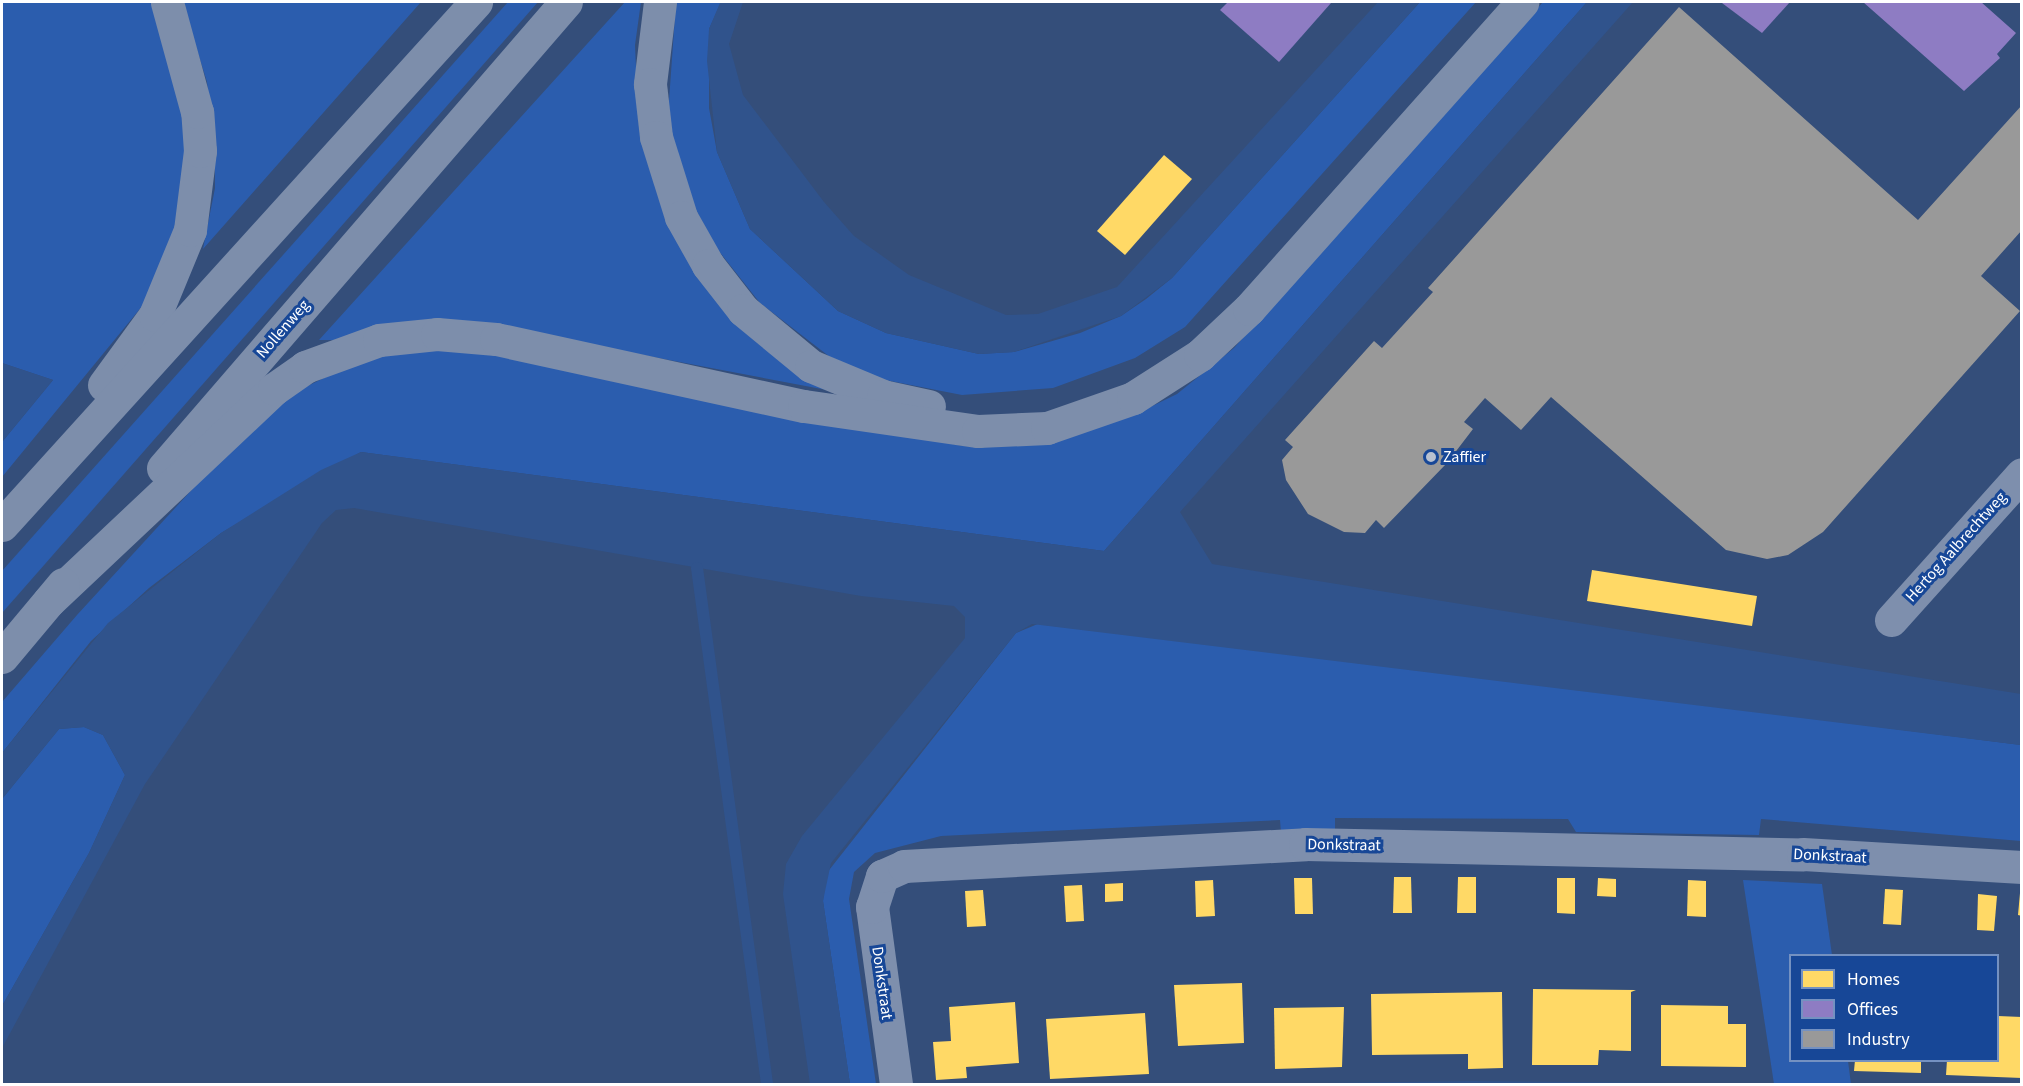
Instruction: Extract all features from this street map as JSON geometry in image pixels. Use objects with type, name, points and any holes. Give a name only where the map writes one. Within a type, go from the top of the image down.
[{"type":"highway","points":[[5,521],[155,315],[190,230],[200,151],[197,112],[167,2]]},
{"type":"highway","points":[[5,521],[476,2]]},
{"type":"highway","name":"Nollenweg","points":[[2,657],[566,2]]},
{"type":"highway","points":[[660,2],[650,84],[656,137],[681,217],[708,265],[743,310],[812,366],[883,396],[973,411],[1018,410],[1094,393],[1189,340],[1243,292],[1496,2]]},
{"type":"highway","points":[[49,601],[274,389],[306,367],[379,340],[437,334],[496,339],[804,406],[978,431],[1047,428],[1133,398],[1200,355],[1249,309],[1523,2]]},
{"type":"street","name":"Hertog Aalbrechtweg","points":[[1890,620],[2022,474]]},
{"type":"street","name":"Donkstraat","points":[[896,1084],[872,907],[882,876],[904,866],[1305,844],[1803,854],[2022,867]]},
{"type":"shaded area","points":[[2,2],[153,2],[177,72],[187,153],[174,237],[148,299],[2,477],[2,442],[53,380],[2,363]]},
{"type":"shaded area","points":[[182,2],[421,2],[203,249],[215,188],[215,149],[207,82]]},
{"type":"shaded area","points":[[508,2],[538,2],[2,613],[2,571]]},
{"type":"shaded area","points":[[625,2],[641,2],[635,45],[638,112],[665,218],[832,391],[569,341],[319,340]]},
{"type":"shaded area","points":[[676,2],[721,2],[709,29],[709,108],[717,152],[750,229],[838,311],[886,333],[979,354],[1014,352],[1080,333],[1121,316],[1146,299],[1172,278],[1420,2],[1476,2],[1185,327],[1135,358],[1053,388],[962,395],[880,379],[830,357],[760,303],[718,250],[679,179],[668,115]]},
{"type":"shaded area","points":[[743,2],[729,44],[743,95],[824,202],[854,236],[909,275],[1006,315],[1038,314],[1117,287],[1378,2],[1420,2],[1172,278],[1121,316],[1014,352],[979,354],[886,333],[838,311],[750,229],[717,152],[707,61],[709,29],[720,3]]},
{"type":"shaded area","points":[[1543,2],[1587,2],[1104,551],[361,452],[221,533],[149,588],[91,641],[2,753],[2,702],[77,615],[254,422],[289,395],[359,361],[411,350],[479,350],[963,446],[989,447],[1140,412],[1177,394],[1234,348]]},
{"type":"shaded area","points":[[1587,2],[1633,2],[1180,512],[1212,564],[2021,694],[2021,745],[1032,624],[1016,633],[831,863],[823,901],[850,1084],[810,1084],[783,894],[786,864],[802,836],[965,638],[965,617],[954,606],[861,596],[354,508],[336,510],[322,523],[145,784],[2,1048],[2,1006],[89,853],[125,775],[103,735],[84,727],[59,729],[2,799],[2,753],[108,623],[221,533],[321,470],[361,452],[1104,551]]},
{"type":"shaded area","points":[[2,363],[53,380],[2,442]]},
{"type":"shaded area","points":[[1045,621],[2021,745],[2021,841],[1761,819],[1759,835],[1576,832],[1568,819],[1335,818],[1335,831],[1281,833],[1280,820],[941,836],[875,853],[854,872],[849,899],[876,1084],[850,1084],[823,901],[826,874],[1016,633]]},
{"type":"shaded area","points":[[84,727],[103,735],[125,775],[89,853],[2,1006],[2,799],[59,729]]},
{"type":"shaded area","points":[[1743,880],[1822,884],[1832,954],[1789,954],[1789,1062],[1848,1062],[1851,1084],[1774,1084]]},
{"type":"shaded area","points":[[1473,1081],[1764,1084],[1243,1084]]},
{"type":"building: Homes","points":[[1164,155],[1192,179],[1125,255],[1097,231]]},
{"type":"building: Homes","points":[[1592,570],[1757,596],[1752,626],[1587,601]]},
{"type":"building: Homes","points":[[1394,877],[1411,877],[1412,913],[1393,913]]},
{"type":"building: Homes","points":[[1458,877],[1476,877],[1476,913],[1457,913]]},
{"type":"building: Homes","points":[[1294,878],[1312,878],[1313,914],[1295,914]]},
{"type":"building: Homes","points":[[1557,878],[1575,878],[1575,914],[1557,913]]},
{"type":"building: Homes","points":[[1598,878],[1616,879],[1616,897],[1597,896]]},
{"type":"building: Homes","points":[[1213,880],[1215,916],[1196,917],[1195,881]]},
{"type":"building: Homes","points":[[1688,880],[1706,881],[1706,917],[1687,916]]},
{"type":"building: Homes","points":[[1123,883],[1123,901],[1105,902],[1105,884]]},
{"type":"building: Homes","points":[[1082,885],[1084,921],[1066,922],[1064,886]]},
{"type":"building: Homes","points":[[1885,889],[1903,890],[1901,925],[1883,924]]},
{"type":"building: Homes","points":[[983,890],[986,926],[967,927],[965,891]]},
{"type":"building: Homes","points":[[2020,893],[2022,893],[2022,916],[2018,915]]},
{"type":"building: Homes","points":[[1978,894],[1997,896],[1994,931],[1977,930]]},
{"type":"building: Homes","points":[[1242,983],[1244,1043],[1178,1046],[1174,985]]},
{"type":"building: Homes","points":[[1533,989],[1636,990],[1631,992],[1631,1051],[1599,1050],[1598,1065],[1532,1065]]},
{"type":"building: Homes","points":[[1502,992],[1503,1068],[1468,1069],[1468,1054],[1372,1055],[1371,994]]},
{"type":"building: Homes","points":[[1015,1002],[1019,1063],[966,1067],[967,1078],[936,1080],[933,1042],[951,1041],[949,1007]]},
{"type":"building: Homes","points":[[1661,1005],[1728,1006],[1728,1024],[1746,1024],[1746,1067],[1661,1066]]},
{"type":"building: Homes","points":[[1344,1007],[1342,1067],[1275,1069],[1274,1008]]},
{"type":"building: Homes","points":[[1145,1013],[1149,1074],[1050,1079],[1046,1019]]},
{"type":"building: Homes","points":[[1999,1016],[2022,1017],[2022,1078],[1946,1075],[1947,1062],[1999,1062]]},
{"type":"building: Homes","points":[[1855,1062],[1921,1062],[1921,1073],[1854,1071]]},
{"type":"building: Offices","points":[[1228,2],[1331,3],[1279,62],[1220,10]]},
{"type":"building: Offices","points":[[1724,2],[1790,2],[1762,33],[1722,3]]},
{"type":"building: Offices","points":[[1863,2],[1981,2],[2016,33],[1997,54],[2000,58],[1964,91]]},
{"type":"building: Industry","points":[[1679,7],[1918,220],[2022,105],[2022,230],[1981,276],[2020,311],[1823,532],[1788,555],[1767,559],[1726,550],[1551,397],[1521,430],[1485,398],[1464,422],[1473,429],[1447,463],[1384,528],[1376,520],[1365,533],[1344,532],[1308,514],[1286,480],[1282,460],[1293,447],[1285,440],[1374,341],[1382,348],[1433,292],[1428,288]]},
{"type":"waterway","points":[[697,568],[767,1084]]},
{"type":"place","name":"Zaffier","points":[[1431,457]]}]
